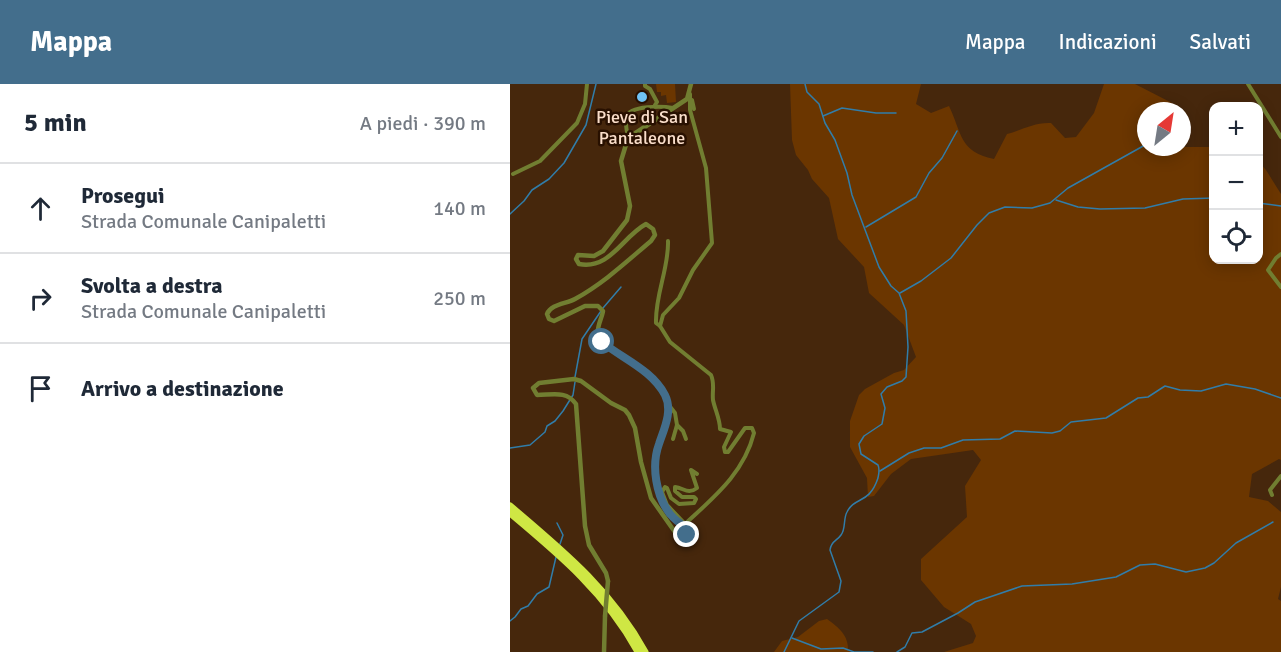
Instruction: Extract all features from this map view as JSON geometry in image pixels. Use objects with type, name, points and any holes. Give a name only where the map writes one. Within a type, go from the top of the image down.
[{"type":"highway","points":[[510,506],[596,587],[645,652]]},
{"type":"highway","points":[[510,513],[543,537]]},
{"type":"highway","points":[[632,635],[638,652]]},
{"type":"street","points":[[513,174],[540,161],[576,123],[585,104],[587,84]]},
{"type":"street","points":[[645,84],[657,102],[655,105]]},
{"type":"street","points":[[660,326],[663,315],[679,298],[693,270],[712,243],[706,168],[690,110],[691,84]]},
{"type":"street","points":[[1248,84],[1281,137]]},
{"type":"street","points":[[628,138],[687,99],[690,94]]},
{"type":"street","points":[[690,94],[694,109]]},
{"type":"street","points":[[673,108],[655,105],[629,113],[626,117],[628,138],[621,161],[630,206],[627,220],[603,251],[594,256],[578,255],[576,259],[579,264],[585,265],[603,261],[646,224],[653,229],[655,235],[602,283],[572,301],[548,310],[547,314],[549,319],[554,321],[593,304],[602,310],[598,330],[602,342],[659,386],[666,397],[667,422],[658,445],[656,476],[661,499],[671,516],[686,527]]},
{"type":"street","points":[[668,241],[668,255],[664,267],[656,323],[670,342],[711,375],[714,382],[712,398],[720,429],[731,432],[724,447],[725,452],[728,452],[745,428],[752,428],[754,433],[735,474],[686,527]]},
{"type":"street","points":[[1281,254],[1268,270],[1281,287]]},
{"type":"street","points":[[604,652],[608,581],[606,573],[589,545],[585,526],[576,404],[571,398],[560,393],[537,395],[532,388],[539,383],[575,380],[629,415],[651,498],[677,536],[685,536],[688,533],[686,527],[667,505],[662,492],[665,487],[667,488],[671,498],[679,504],[694,503],[696,499],[694,497],[682,496],[675,491],[675,487],[688,492],[693,491],[697,488],[697,483],[691,470],[697,474]]},
{"type":"street","points":[[667,404],[675,413],[677,425],[673,439]]},
{"type":"street","points":[[677,425],[683,431],[686,439]]},
{"type":"street","points":[[1272,495],[1270,490],[1281,476]]},
{"type":"shaded area","points":[[656,84],[675,84],[676,102],[667,103],[666,95],[661,96],[661,92],[657,92]]},
{"type":"shaded area","points":[[790,84],[921,84],[916,104],[931,113],[949,106],[963,140],[968,146],[974,152],[994,159],[1007,134],[1034,125],[1051,123],[1065,138],[1076,137],[1094,113],[1104,84],[1135,84],[1170,102],[1137,102],[1137,156],[1191,156],[1191,147],[1209,147],[1209,264],[1263,264],[1263,167],[1281,194],[1281,460],[1252,474],[1249,497],[1268,501],[1281,512],[1281,587],[1278,599],[1281,601],[1281,652],[944,652],[973,643],[976,636],[971,624],[944,607],[921,580],[921,559],[967,517],[965,486],[981,460],[973,450],[911,459],[891,474],[874,496],[868,497],[867,478],[850,447],[850,421],[859,395],[865,389],[904,370],[916,357],[904,325],[869,293],[864,267],[838,239],[829,198],[812,179],[796,155],[792,140]]},
{"type":"shaded area","points":[[827,619],[842,632],[847,640],[848,651],[852,652],[774,652],[782,641],[798,637],[819,621]]},
{"type":"waterway","points":[[510,214],[532,190],[549,179],[564,163],[586,125],[596,84]]},
{"type":"waterway","points":[[784,652],[799,621],[839,592],[841,581],[830,550],[831,547],[843,533],[845,518],[850,507],[870,492],[879,473],[878,465],[861,454],[859,444],[864,436],[882,424],[885,408],[881,394],[887,387],[906,377],[908,347],[906,311],[899,293],[891,286],[879,267],[852,195],[835,140],[825,123],[819,104],[807,92],[805,84]]},
{"type":"waterway","points":[[823,116],[842,108],[876,113],[896,113]]},
{"type":"waterway","points":[[866,227],[916,197],[957,131]]},
{"type":"waterway","points":[[900,293],[921,281],[951,258],[989,213],[1005,207],[1032,208],[1050,203],[1068,188],[1137,149]]},
{"type":"waterway","points":[[1056,200],[1078,207],[1100,209],[1145,208],[1183,199],[1209,198]]},
{"type":"waterway","points":[[1263,204],[1281,206]]},
{"type":"waterway","points":[[575,377],[582,339],[603,308],[621,287]]},
{"type":"waterway","points":[[510,448],[530,445],[545,432],[547,426],[555,421],[573,395],[575,382]]},
{"type":"waterway","points":[[880,471],[909,453],[924,448],[941,448],[963,440],[1000,439],[1015,431],[1052,433],[1060,431],[1071,422],[1106,418],[1138,398],[1148,397],[1165,386],[1180,390],[1201,391],[1226,384],[1255,389],[1281,398]]},
{"type":"waterway","points":[[897,652],[905,647],[912,633],[922,632],[975,602],[1022,586],[1072,584],[1116,577],[1140,565],[1155,564],[1186,572],[1205,568],[1236,543],[1273,522]]},
{"type":"waterway","points":[[557,523],[563,535],[560,544]]},
{"type":"waterway","points":[[510,621],[521,609],[528,606],[537,594],[549,587],[556,557]]},
{"type":"waterway","points":[[792,638],[821,649],[843,648],[854,652],[873,652]]},
{"type":"place","name":"Pieve di San Pantaleone","points":[[642,97]]},
{"type":"route","points":[[602,342],[640,368],[659,386],[666,397],[667,422],[658,445],[656,476],[661,499],[671,516],[688,529],[687,535]]}]
